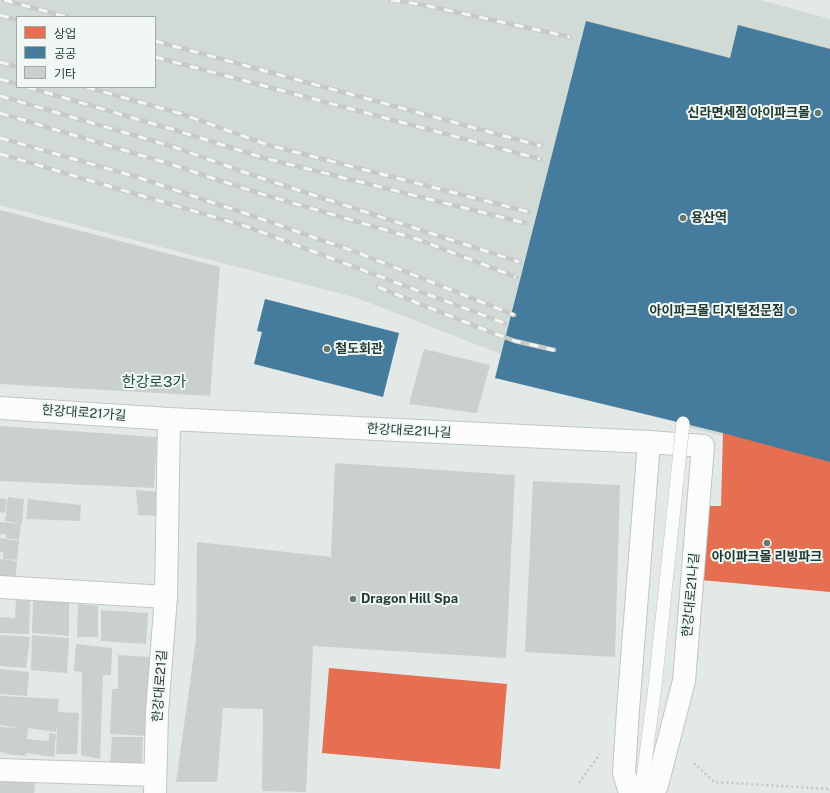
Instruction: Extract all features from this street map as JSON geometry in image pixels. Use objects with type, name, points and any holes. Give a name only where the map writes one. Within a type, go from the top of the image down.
[{"type":"street","name":"한강대로21가길","points":[[0,408],[169,419]]},
{"type":"street","name":"한강대로21나길","points":[[169,419],[649,442],[703,446],[684,681],[657,785],[653,793]]},
{"type":"street","name":"한강대로21길","points":[[0,770],[155,784],[157,712],[166,597],[169,419]]},
{"type":"street","points":[[630,793],[624,773],[649,442]]},
{"type":"street","points":[[0,587],[166,597]]},
{"type":"lane","points":[[640,793],[655,686],[683,424]]},
{"type":"path","points":[[578,783],[600,754]]},
{"type":"path","points":[[694,763],[714,782],[830,789]]},
{"type":"shaded area","points":[[0,0],[760,0],[830,19],[830,462],[691,428],[357,298],[0,205]]},
{"type":"building: 상업","points":[[823,47],[830,49],[830,592],[701,580],[706,506],[721,506],[723,433]]},
{"type":"building: 상업","points":[[329,668],[507,684],[500,769],[322,753]]},
{"type":"building: 공공","name":"용산역","points":[[586,21],[730,58],[738,25],[830,49],[830,462],[723,433],[495,378]]},
{"type":"building: 공공","name":"철도회관","points":[[265,299],[399,333],[383,397],[254,364],[262,332],[257,331]]},
{"type":"building: 기타","points":[[0,210],[220,267],[210,396],[0,384]]},
{"type":"building: 기타","points":[[424,349],[490,365],[477,413],[409,404]]},
{"type":"building: 기타","points":[[0,426],[157,437],[154,488],[0,481]]},
{"type":"building: 기타","name":"Dragon Hill Spa","points":[[335,463],[515,475],[506,658],[313,646],[306,792],[262,791],[263,709],[223,708],[217,782],[176,782],[196,640],[197,542],[331,557]]},
{"type":"building: 기타","points":[[533,481],[620,485],[615,657],[525,652]]},
{"type":"building: 기타","points":[[136,490],[160,492],[159,516],[138,515]]},
{"type":"building: 기타","points":[[8,497],[24,499],[22,524],[5,521]]},
{"type":"building: 기타","points":[[0,498],[7,499],[5,513],[0,512]]},
{"type":"building: 기타","points":[[28,499],[81,505],[80,521],[26,519]]},
{"type":"building: 기타","points":[[0,522],[21,524],[19,540],[6,538],[6,534],[0,534]]},
{"type":"building: 기타","points":[[0,538],[19,541],[17,560],[3,559],[3,552],[0,552]]},
{"type":"building: 기타","points":[[0,559],[17,561],[15,582],[1,581]]},
{"type":"building: 기타","points":[[16,600],[30,601],[29,634],[0,633],[0,617],[15,618]]},
{"type":"building: 기타","points":[[33,600],[69,601],[69,636],[32,633]]},
{"type":"building: 기타","points":[[78,604],[98,606],[98,637],[77,637]]},
{"type":"building: 기타","points":[[101,610],[148,613],[146,644],[101,641]]},
{"type":"building: 기타","points":[[0,635],[30,637],[26,668],[0,666]]},
{"type":"building: 기타","points":[[32,635],[69,638],[67,673],[31,670]]},
{"type":"building: 기타","points":[[76,644],[112,648],[111,675],[103,675],[100,759],[81,755],[82,672],[74,671]]},
{"type":"building: 기타","points":[[118,655],[150,657],[147,736],[110,734],[112,689],[118,689]]},
{"type":"building: 기타","points":[[0,669],[29,672],[27,696],[0,694]]},
{"type":"building: 기타","points":[[0,696],[59,699],[58,712],[79,713],[77,754],[56,754],[57,726],[56,732],[28,728],[27,739],[49,741],[49,733],[56,734],[54,757],[26,753],[25,756],[0,752],[0,727],[20,728],[0,725]]},
{"type":"building: 기타","points":[[112,737],[143,737],[142,765],[110,764]]},
{"type":"building: 기타","points":[[0,779],[35,781],[34,793],[0,793]]},
{"type":"railway","points":[[4,0],[63,16]]},
{"type":"railway","points":[[391,0],[424,5],[570,37]]},
{"type":"railway","points":[[0,15],[16,20]]},
{"type":"railway","points":[[156,41],[541,146]]},
{"type":"railway","points":[[156,57],[540,159]]},
{"type":"railway","points":[[0,62],[16,67]]},
{"type":"railway","points":[[0,79],[16,84]]},
{"type":"railway","points":[[30,88],[264,158],[525,223]]},
{"type":"railway","points":[[90,88],[182,114],[268,145],[529,212]]},
{"type":"railway","points":[[0,96],[174,147],[258,177],[519,262]]},
{"type":"railway","points":[[0,113],[170,164],[255,192],[417,239],[516,277]]},
{"type":"railway","points":[[0,138],[137,177],[250,215],[356,252],[514,315]]},
{"type":"railway","points":[[0,154],[248,227],[504,323]]},
{"type":"railway","points":[[378,287],[515,341],[554,350]]},
{"type":"place","name":"신라면세점 아이파크몰","points":[[818,113]]},
{"type":"place","name":"용산역","points":[[683,218]]},
{"type":"place","name":"아이파크몰 디지털전문점","points":[[792,311]]},
{"type":"place","name":"철도회관","points":[[327,349]]},
{"type":"place","name":"아이파크몰 리빙파크","points":[[767,543]]},
{"type":"place","name":"Dragon Hill Spa","points":[[353,599]]},
{"type":"district","name":"한강로3가","points":[[154,382]]}]
